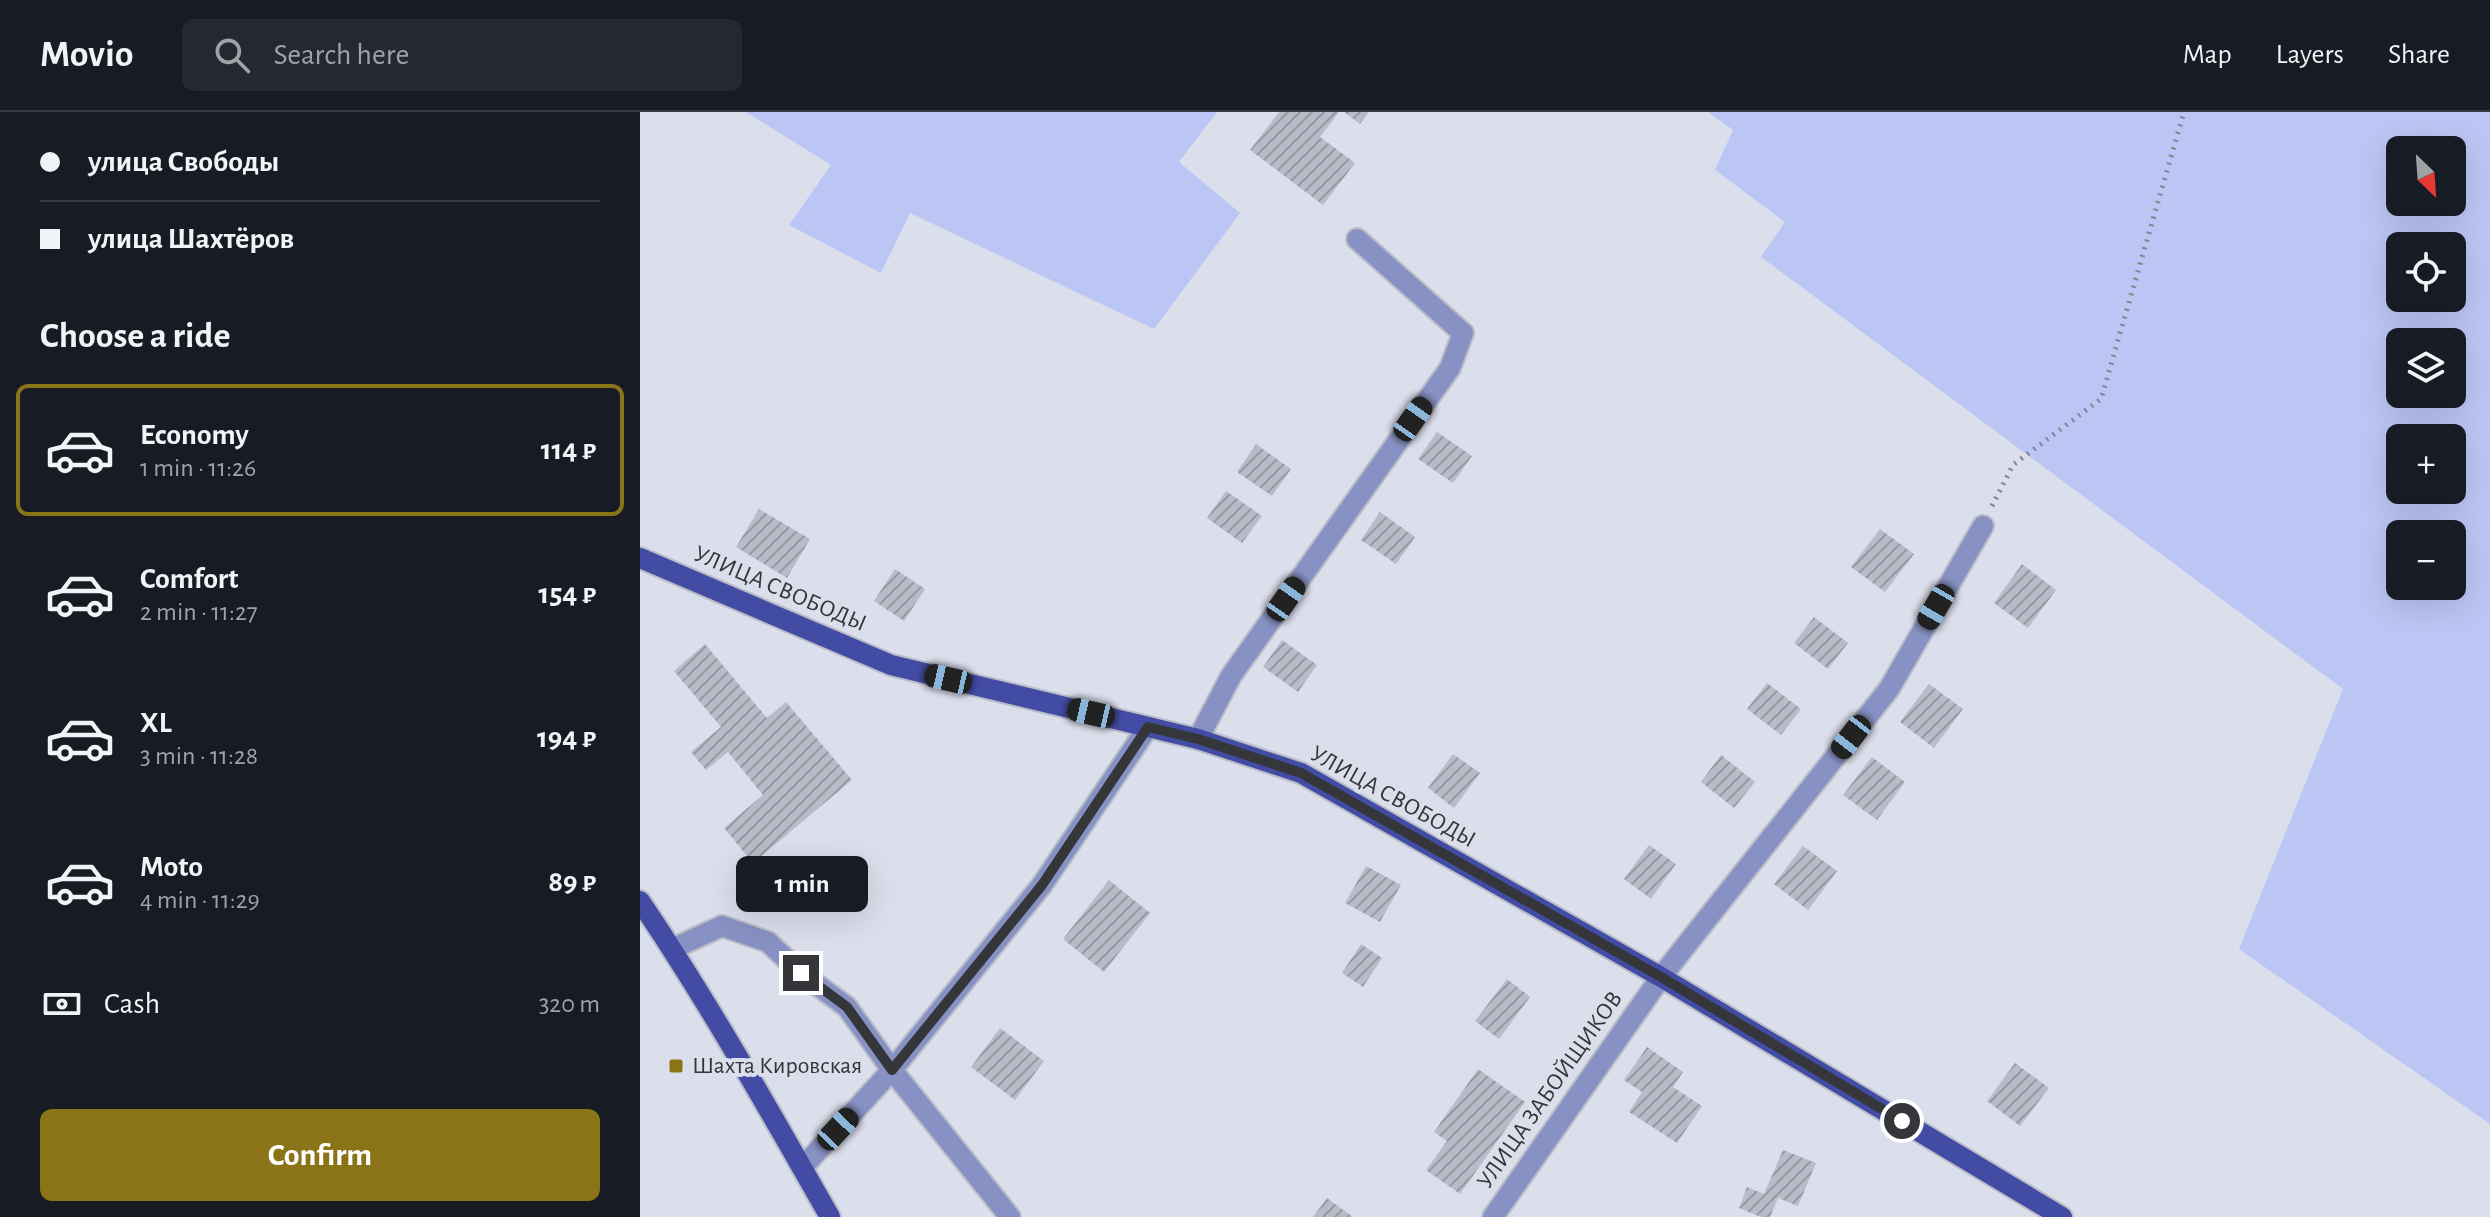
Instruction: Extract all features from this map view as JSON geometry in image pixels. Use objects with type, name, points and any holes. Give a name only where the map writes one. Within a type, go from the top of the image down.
[{"type":"main road","name":"УЛИЦА СВОБОДЫ","points":[[640,558],[891,665],[1198,739],[1301,773],[1661,977],[2062,1217]]},
{"type":"main road","points":[[640,902],[672,949],[830,1217]]},
{"type":"street","points":[[1198,739],[1231,676],[1450,368],[1463,333],[1357,239]]},
{"type":"street","name":"УЛИЦА ЗАБОЙЩИКОВ","points":[[1493,1217],[1661,977],[1889,689],[1983,526]]},
{"type":"street","points":[[802,1168],[892,1070],[1042,885],[1148,727]]},
{"type":"street","points":[[672,949],[722,926],[768,942],[801,973],[847,1007],[892,1070],[1010,1217]]},
{"type":"path","points":[[1983,526],[2013,465],[2101,399],[2184,112]]},
{"type":"shaded area","points":[[746,112],[1217,112],[1179,162],[1240,213],[1154,329],[910,213],[881,273],[789,225],[831,165]]},
{"type":"shaded area","points":[[1708,112],[2490,112],[2490,1124],[2239,949],[2343,689],[1761,257],[1785,222],[1715,170],[1733,130]]},
{"type":"building","points":[[1279,112],[1339,112],[1320,137],[1355,163],[1323,205],[1250,150]]},
{"type":"building","points":[[1344,112],[1369,112],[1360,124]]},
{"type":"building","points":[[1437,432],[1472,456],[1453,483],[1418,459]]},
{"type":"building","points":[[1256,444],[1291,469],[1272,496],[1237,472]]},
{"type":"building","points":[[1226,491],[1262,516],[1242,543],[1207,518]]},
{"type":"building","points":[[759,509],[810,539],[787,578],[736,547]]},
{"type":"building","points":[[1380,512],[1415,537],[1396,564],[1361,540]]},
{"type":"building","points":[[1880,529],[1914,554],[1885,592],[1851,567]]},
{"type":"building","points":[[2022,564],[2056,590],[2028,628],[1994,603]]},
{"type":"building","points":[[895,569],[925,589],[904,621],[874,601]]},
{"type":"building","points":[[1814,617],[1848,643],[1828,669],[1794,643]]},
{"type":"building","points":[[1282,640],[1317,665],[1298,692],[1263,667]]},
{"type":"building","points":[[705,644],[767,718],[786,702],[852,780],[753,863],[724,828],[763,795],[728,752],[706,770],[691,752],[721,727],[674,671]]},
{"type":"building","points":[[1767,683],[1801,709],[1781,735],[1747,709]]},
{"type":"building","points":[[1929,684],[1963,709],[1934,748],[1900,722]]},
{"type":"building","points":[[1453,754],[1480,773],[1454,808],[1428,788]]},
{"type":"building","points":[[1721,755],[1755,782],[1734,808],[1701,782]]},
{"type":"building","points":[[1872,757],[1905,782],[1877,820],[1843,795]]},
{"type":"building","points":[[1649,845],[1676,864],[1651,899],[1624,879]]},
{"type":"building","points":[[1803,846],[1837,871],[1808,910],[1774,884]]},
{"type":"building","points":[[1366,866],[1401,885],[1380,922],[1345,903]]},
{"type":"building","points":[[1109,880],[1150,913],[1104,972],[1063,939]]},
{"type":"building","points":[[1361,944],[1382,958],[1363,987],[1342,973]]},
{"type":"building","points":[[1507,979],[1530,997],[1499,1039],[1475,1021]]},
{"type":"building","points":[[1000,1028],[1044,1061],[1015,1100],[971,1067]]},
{"type":"building","points":[[1647,1047],[1683,1072],[1673,1087],[1702,1106],[1677,1143],[1629,1112],[1642,1092],[1624,1080]]},
{"type":"building","points":[[2015,1063],[2049,1088],[2020,1126],[1987,1101]]},
{"type":"building","points":[[1478,1069],[1525,1102],[1460,1194],[1426,1170],[1447,1141],[1434,1132]]},
{"type":"building","points":[[1783,1150],[1816,1163],[1798,1206],[1778,1198],[1770,1217],[1761,1217],[1739,1208],[1747,1187],[1764,1194]]},
{"type":"building","points":[[1327,1198],[1353,1217],[1313,1217]]},
{"type":"place","name":"Шахта Кировская","points":[[676,1066]]},
{"type":"route","points":[[801,973],[847,1007],[892,1070],[1042,885],[1148,727],[1198,739],[1301,773],[1661,977],[1902,1121]]}]
